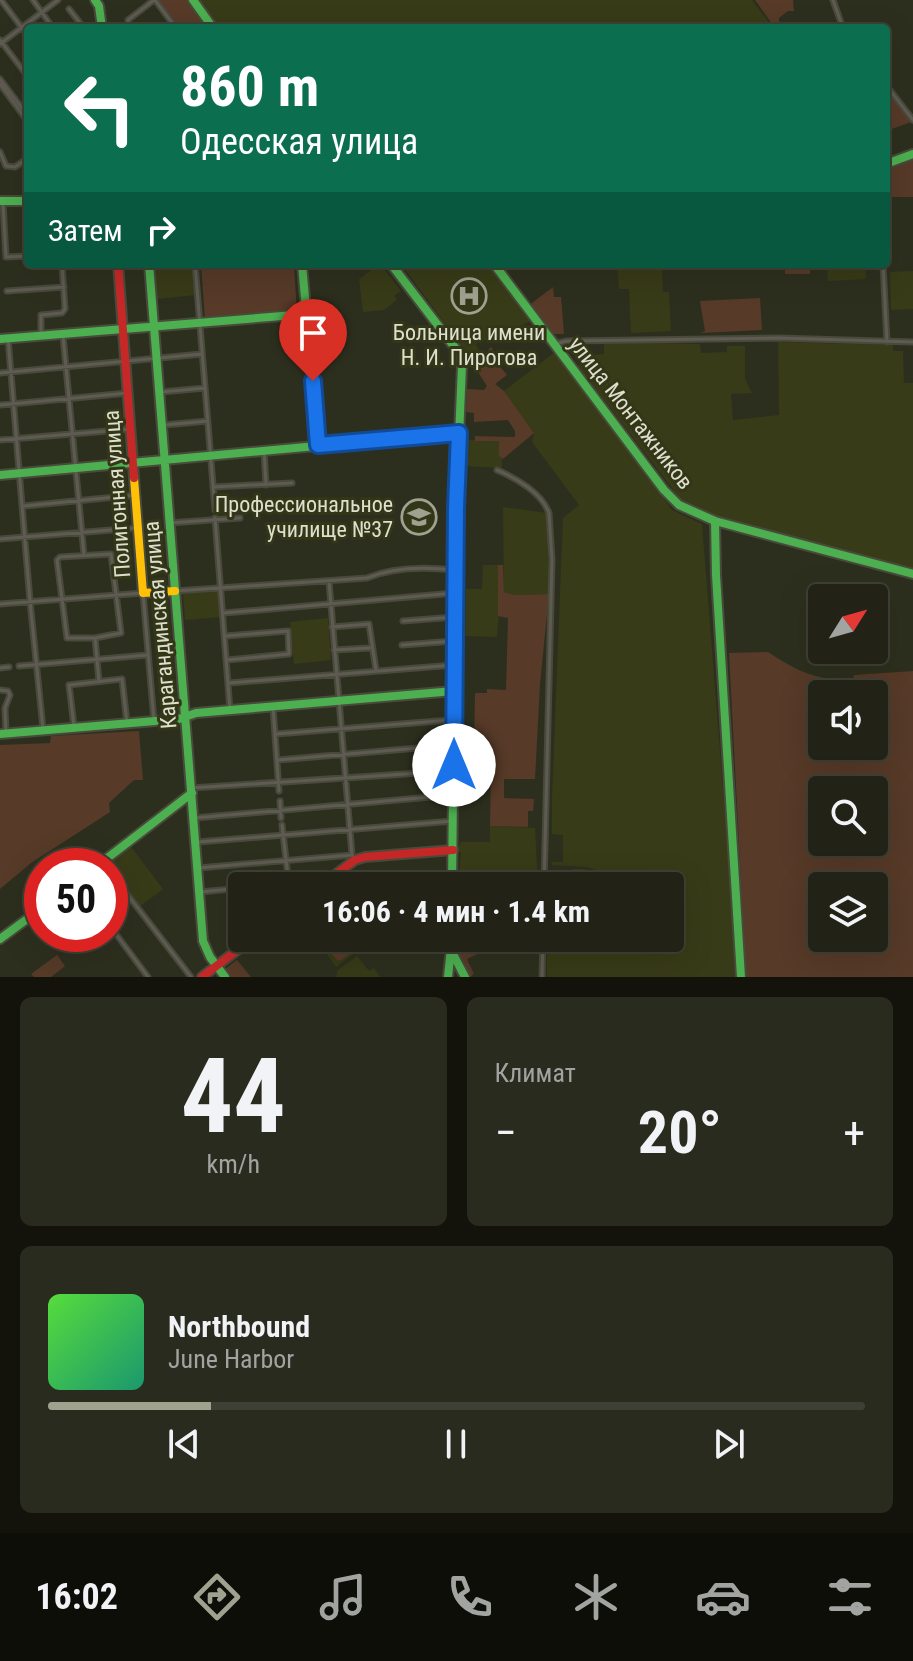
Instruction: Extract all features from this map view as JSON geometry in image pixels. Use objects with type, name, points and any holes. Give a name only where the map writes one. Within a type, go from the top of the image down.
[{"type":"main road","points":[[95,0],[101,24]]},
{"type":"main road","points":[[193,0],[210,24]]},
{"type":"main road","points":[[890,163],[913,154]]},
{"type":"main road","points":[[2,201],[24,201]]},
{"type":"main road","name":"Полигонная улица","points":[[118,268],[143,593]]},
{"type":"main road","name":"Карагандинская улица","points":[[149,268],[203,941],[225,977]]},
{"type":"main road","points":[[302,268],[318,445]]},
{"type":"main road","points":[[394,268],[459,355],[462,372],[455,570],[452,872]]},
{"type":"main road","name":"улица Монтажников","points":[[497,268],[671,499],[690,512],[715,521],[913,574]]},
{"type":"main road","points":[[4,339],[307,314]]},
{"type":"main road","points":[[0,475],[459,433]]},
{"type":"main road","points":[[715,521],[715,565],[741,977]]},
{"type":"main road","points":[[143,593],[175,591]]},
{"type":"main road","points":[[3,733],[454,691]]},
{"type":"main road","points":[[123,848],[192,794]]},
{"type":"main road","points":[[336,872],[353,858],[453,850]]},
{"type":"main road","points":[[0,939],[24,921]]},
{"type":"main road","points":[[202,977],[234,952]]},
{"type":"main road","points":[[448,977],[452,952]]},
{"type":"main road","points":[[453,952],[465,977]]},
{"type":"street","points":[[1,0],[24,31]]},
{"type":"street","points":[[33,0],[50,24]]},
{"type":"street","points":[[27,24],[58,0]]},
{"type":"street","points":[[128,24],[128,20],[154,0],[173,24]]},
{"type":"street","points":[[833,0],[842,24]]},
{"type":"street","points":[[69,9],[81,24]]},
{"type":"street","points":[[22,28],[1,42],[24,72]]},
{"type":"street","points":[[0,82],[24,114]]},
{"type":"street","points":[[890,90],[913,120]]},
{"type":"street","points":[[0,152],[6,166],[15,167],[24,161]]},
{"type":"street","points":[[2,201],[6,257],[24,256]]},
{"type":"street","points":[[41,335],[41,315],[64,312],[62,268]]},
{"type":"street","points":[[195,268],[215,510]]},
{"type":"street","points":[[883,268],[887,342]]},
{"type":"street","points":[[7,291],[64,287]]},
{"type":"street","points":[[63,333],[84,555]]},
{"type":"street","points":[[4,339],[11,372],[43,729]]},
{"type":"street","points":[[554,344],[567,341],[683,339],[913,342]]},
{"type":"street","points":[[0,373],[202,354]]},
{"type":"street","points":[[158,392],[205,388]]},
{"type":"street","points":[[0,405],[128,393]]},
{"type":"street","points":[[161,426],[208,421]]},
{"type":"street","points":[[0,440],[131,429]]},
{"type":"street","points":[[264,450],[266,485]]},
{"type":"street","points":[[497,470],[529,489],[548,508],[549,513],[552,560],[544,872]]},
{"type":"street","points":[[213,487],[292,483]]},
{"type":"street","points":[[23,506],[136,495]]},
{"type":"street","points":[[169,523],[240,518]]},
{"type":"street","points":[[216,519],[230,710]]},
{"type":"street","points":[[0,539],[139,528]]},
{"type":"street","points":[[111,554],[115,594],[121,633],[95,638],[67,638],[57,560],[60,557],[111,554]]},
{"type":"street","points":[[175,591],[329,581],[417,569],[455,570]]},
{"type":"street","points":[[198,868],[353,858],[329,581]]},
{"type":"street","points":[[0,604],[143,593]]},
{"type":"street","name":"Полигонная улица","points":[[143,593],[154,721]]},
{"type":"street","points":[[224,613],[455,593]]},
{"type":"street","points":[[403,621],[455,617]]},
{"type":"street","points":[[332,627],[369,624],[376,671]]},
{"type":"street","points":[[226,636],[288,631],[289,654],[227,660]]},
{"type":"street","points":[[95,638],[99,681]]},
{"type":"street","points":[[402,645],[454,641]]},
{"type":"street","points":[[334,650],[372,648]]},
{"type":"street","points":[[19,666],[148,655]]},
{"type":"street","points":[[229,683],[454,665]]},
{"type":"street","points":[[0,668],[9,667]]},
{"type":"street","points":[[74,726],[69,685],[122,679],[127,723]]},
{"type":"street","points":[[0,690],[8,691],[10,695],[5,708],[3,733]]},
{"type":"street","points":[[273,707],[279,791]]},
{"type":"street","points":[[276,734],[454,720]]},
{"type":"street","points":[[278,760],[454,745]]},
{"type":"street","points":[[192,794],[454,771]]},
{"type":"street","points":[[194,818],[453,795]]},
{"type":"street","points":[[280,801],[281,818]]},
{"type":"street","points":[[196,843],[453,821]]},
{"type":"street","points":[[282,825],[287,872]]},
{"type":"street","points":[[200,892],[228,889]]},
{"type":"street","points":[[128,895],[191,977]]},
{"type":"street","points":[[128,950],[148,977]]},
{"type":"street","points":[[542,977],[543,952]]},
{"type":"shaded area","points":[[158,0],[187,0],[204,24],[177,24]]},
{"type":"shaded area","points":[[198,0],[752,0],[770,24],[216,24]]},
{"type":"shaded area","points":[[755,0],[793,0],[794,11],[788,11],[779,18],[779,24],[772,24]]},
{"type":"shaded area","points":[[890,94],[911,122],[890,130]]},
{"type":"shaded area","points":[[913,157],[913,197],[890,197],[890,166]]},
{"type":"shaded area","points":[[155,268],[193,268],[196,295],[157,299]]},
{"type":"shaded area","points":[[201,268],[294,268],[297,313],[205,319]]},
{"type":"shaded area","points":[[374,268],[383,268],[401,291],[394,296],[397,300],[384,310],[363,312],[359,279]]},
{"type":"shaded area","name":"Больница имени Н. И. Пирогова","points":[[404,268],[492,268],[532,321],[475,344],[479,350],[469,356]]},
{"type":"shaded area","points":[[617,268],[662,268],[663,292],[669,292],[671,331],[631,333],[629,289],[619,289]]},
{"type":"shaded area","points":[[785,268],[810,268],[810,274],[785,274]]},
{"type":"shaded area","points":[[827,268],[865,268],[866,279],[828,281]]},
{"type":"shaded area","points":[[913,271],[913,309],[891,310],[890,272]]},
{"type":"shaded area","points":[[553,287],[554,297],[561,297],[564,334],[550,334],[528,306]]},
{"type":"shaded area","points":[[760,298],[762,330],[701,333],[705,331],[700,301]]},
{"type":"shaded area","points":[[604,342],[700,344],[701,353],[727,352],[727,346],[745,346],[745,379],[752,393],[731,394],[733,420],[779,415],[778,342],[893,345],[893,351],[903,351],[904,383],[913,383],[913,570],[720,521],[681,500],[578,366],[592,355],[604,354]]},
{"type":"shaded area","points":[[491,347],[496,355],[493,358],[507,375],[495,384],[504,391],[534,433],[503,459],[499,456],[499,441],[475,441],[475,436],[515,437],[508,420],[474,422],[474,413],[466,412],[467,389],[484,390],[487,386],[474,366]]},
{"type":"shaded area","points":[[555,352],[672,510],[702,524],[738,977],[547,977],[547,952],[684,952],[684,872],[603,872],[586,867],[552,865],[552,862],[563,862],[563,835],[552,834],[552,798],[563,518],[579,505],[532,442],[534,433],[504,391]]},
{"type":"shaded area","points":[[467,440],[499,441],[502,468],[466,466]]},
{"type":"shaded area","points":[[503,507],[547,513],[549,594],[515,595],[504,592]]},
{"type":"shaded area","points":[[483,565],[498,565],[500,595],[497,637],[465,636],[466,589],[482,589]]},
{"type":"shaded area","points":[[498,565],[503,565],[504,592],[515,595],[549,594],[535,779],[504,779],[504,798],[534,799],[533,811],[528,811],[528,827],[490,826],[491,770],[474,749],[475,693],[487,693],[487,689],[506,690],[508,618],[498,616]]},
{"type":"shaded area","points":[[219,591],[221,617],[185,620],[183,594]]},
{"type":"shaded area","points":[[328,618],[331,660],[294,664],[290,622]]},
{"type":"shaded area","points":[[768,652],[808,674],[833,680],[808,680],[808,760],[888,760],[888,680],[853,680],[854,675],[913,671],[913,977],[746,977],[729,653]]},
{"type":"shaded area","points":[[139,731],[143,780],[134,780],[109,803],[110,812],[54,848],[24,848],[24,869],[0,889],[0,745],[50,743],[51,736]]},
{"type":"shaded area","points":[[490,826],[535,828],[537,872],[459,872],[461,852],[458,851],[461,842],[490,842]]},
{"type":"shaded area","points":[[131,847],[163,889],[139,907],[128,893],[128,849]]},
{"type":"shaded area","points":[[573,869],[595,872],[566,872]]},
{"type":"shaded area","points":[[325,952],[356,952],[336,967]]},
{"type":"shaded area","points":[[330,952],[352,952],[341,960]]},
{"type":"shaded area","points":[[457,952],[482,952],[467,959],[474,974],[470,977]]},
{"type":"shaded area","points":[[57,955],[65,966],[51,977],[34,977],[31,974]]},
{"type":"shaded area","points":[[357,956],[369,971],[374,968],[380,977],[336,977],[337,971]]},
{"type":"shaded area","points":[[237,960],[251,977],[231,977],[225,969]]},
{"type":"traffic: fast","points":[[95,0],[101,24]]},
{"type":"traffic: fast","points":[[193,0],[210,24]]},
{"type":"traffic: fast","points":[[890,163],[913,154]]},
{"type":"traffic: fast","points":[[0,201],[24,201]]},
{"type":"traffic: fast","points":[[149,268],[203,941],[225,977]]},
{"type":"traffic: fast","points":[[302,268],[318,445]]},
{"type":"traffic: fast","points":[[394,268],[456,349],[462,366],[456,508],[452,872]]},
{"type":"traffic: fast","points":[[497,268],[664,490],[679,505],[715,521],[913,574]]},
{"type":"traffic: fast","points":[[0,339],[307,314]]},
{"type":"traffic: fast","points":[[0,475],[459,433]]},
{"type":"traffic: fast","points":[[715,521],[741,977]]},
{"type":"traffic: fast","points":[[0,734],[179,719],[196,713],[454,691]]},
{"type":"traffic: fast","points":[[120,848],[192,793]]},
{"type":"traffic: fast","points":[[0,939],[24,921]]},
{"type":"traffic: fast","points":[[448,977],[451,952]]},
{"type":"traffic: fast","points":[[453,954],[465,977]]},
{"type":"traffic: slow","points":[[134,478],[143,593],[175,591]]},
{"type":"traffic: jam","points":[[118,268],[134,478]]},
{"type":"traffic: jam","points":[[339,872],[365,857],[453,850]]},
{"type":"traffic: jam","points":[[202,977],[235,952]]},
{"type":"place","name":"Больница имени Н. И. Пирогова","points":[[469,296]]},
{"type":"place","name":"Профессиональное училище №37","points":[[419,517]]},
{"type":"route","points":[[313,381],[318,445],[459,433],[454,765]]}]
